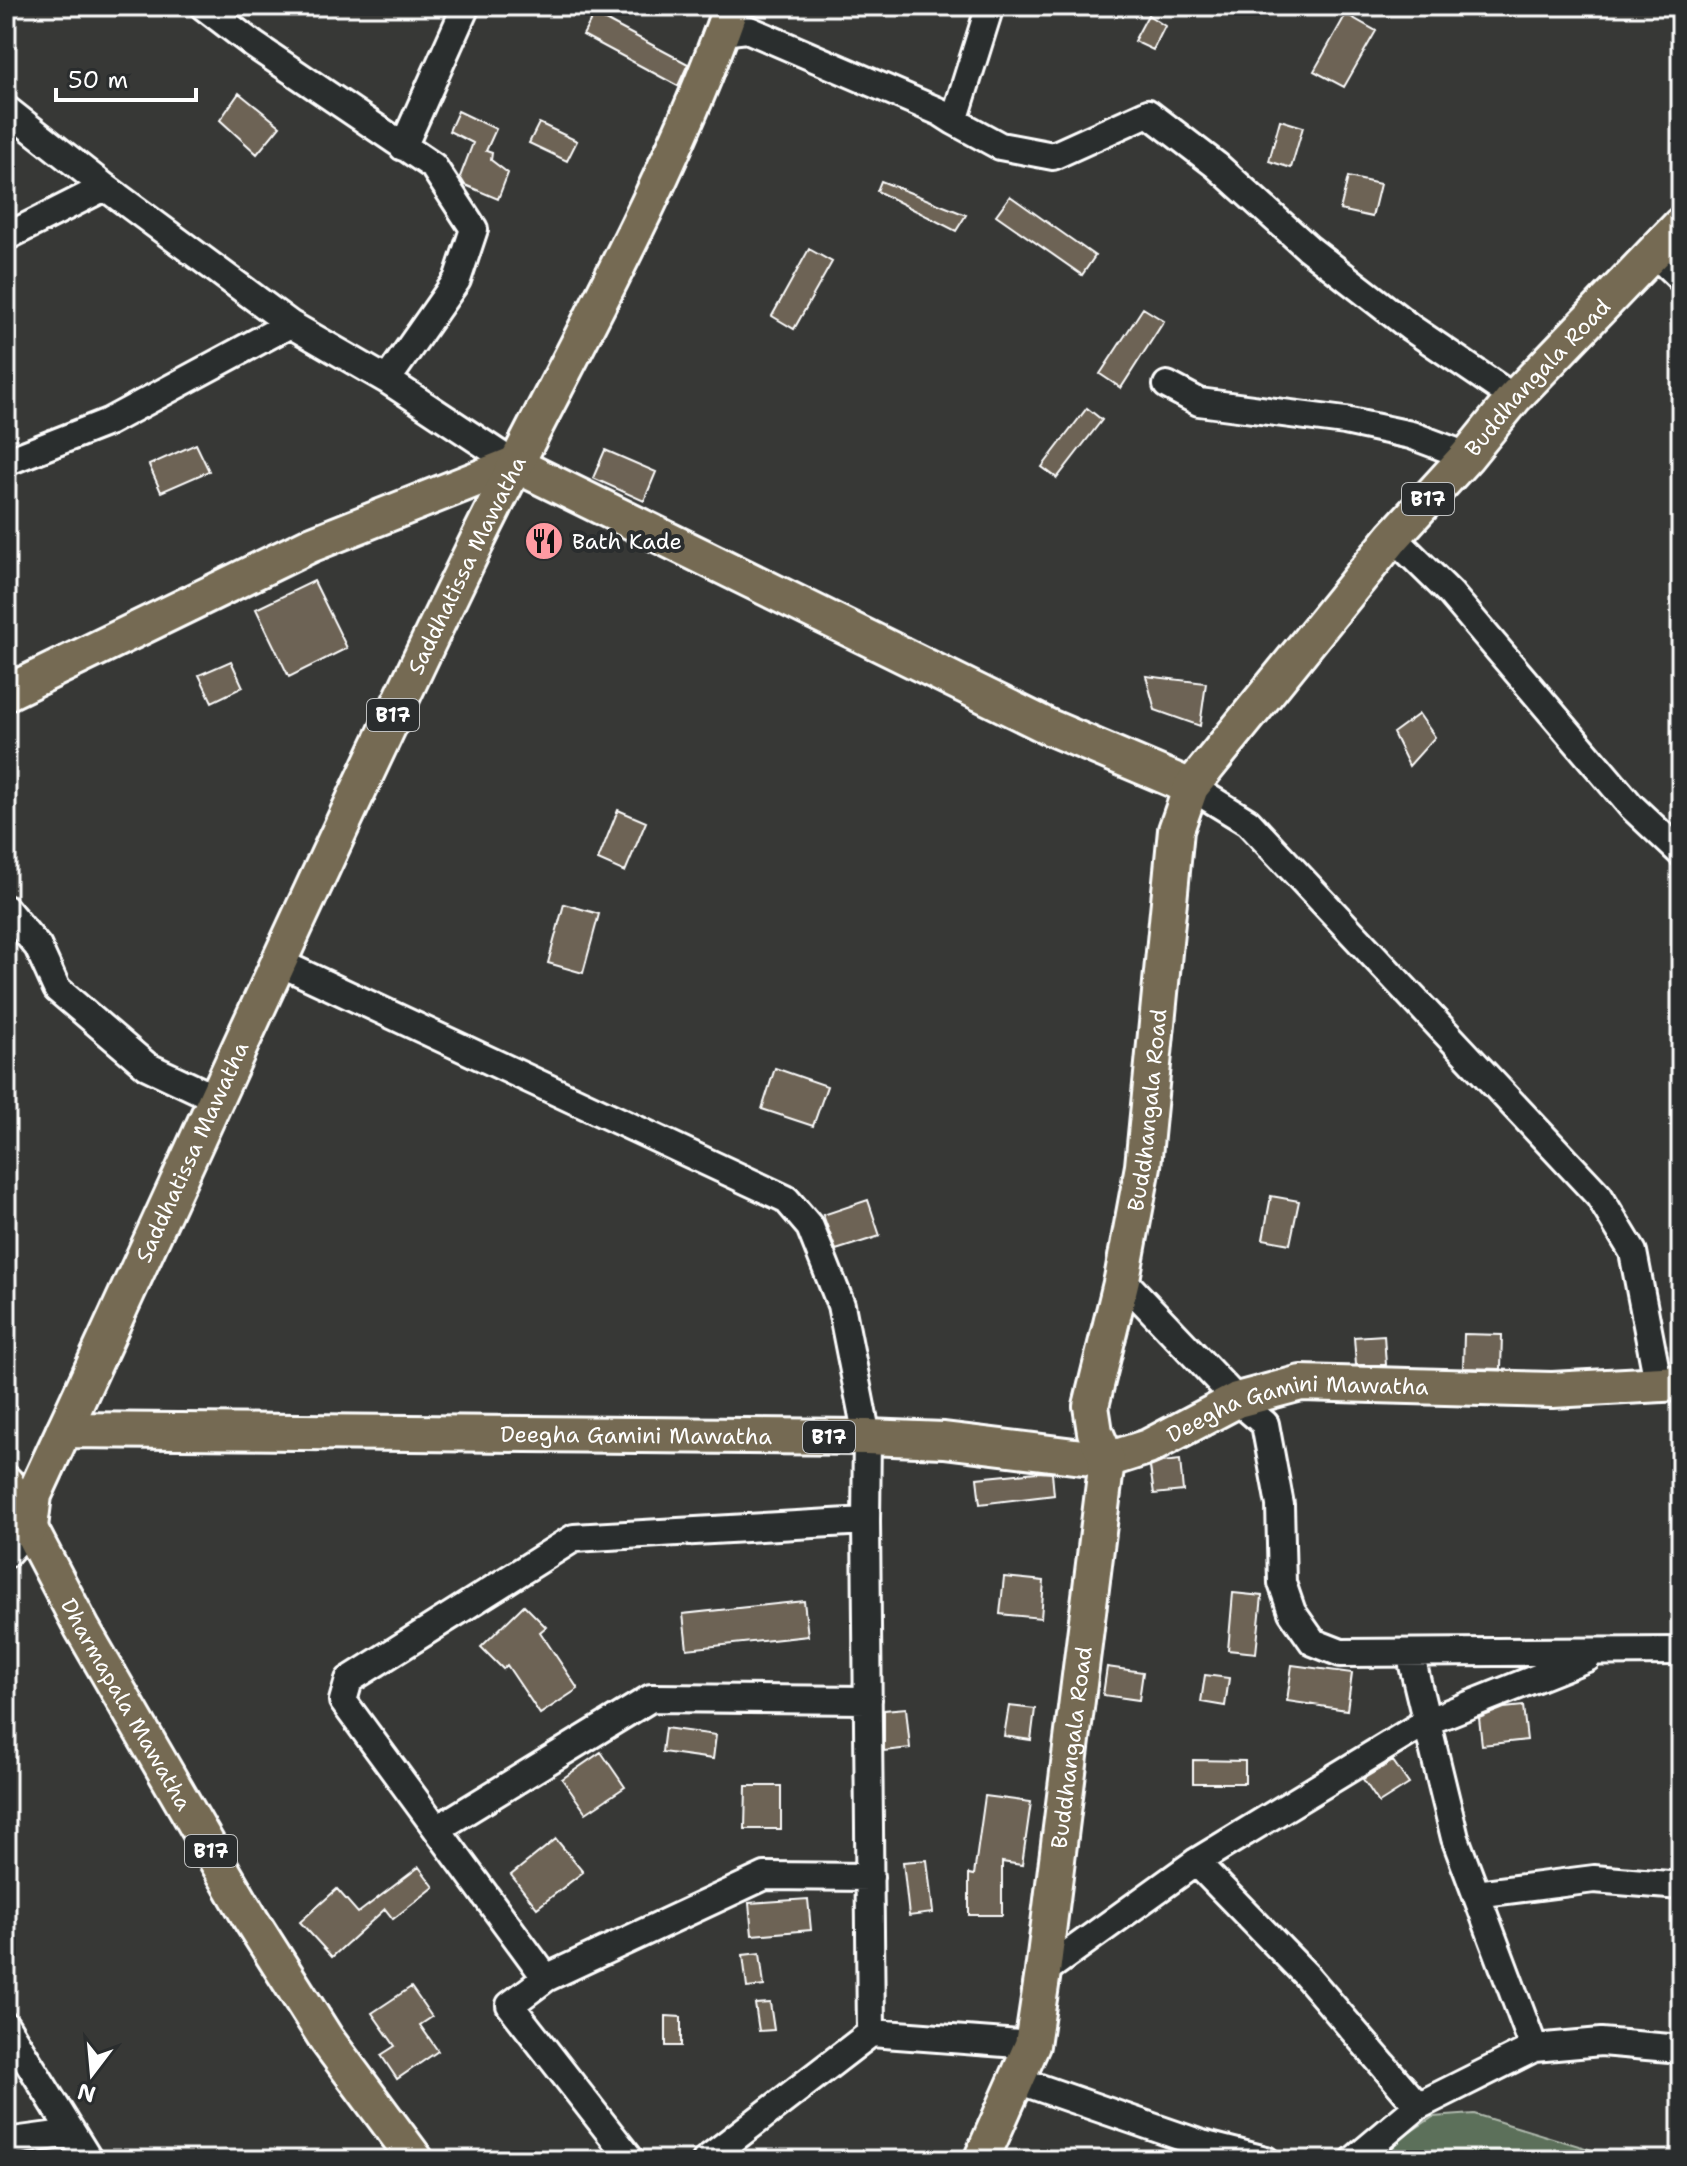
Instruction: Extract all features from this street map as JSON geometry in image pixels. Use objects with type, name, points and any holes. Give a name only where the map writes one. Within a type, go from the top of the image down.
[{"type":"main road","name":"Saddhatissa Mawatha","points":[[64,1430],[387,728],[514,464],[667,168],[727,19]]},
{"type":"main road","name":"Buddhangala Road","points":[[981,2160],[1032,2045],[1107,1460],[1095,1432],[1091,1406],[1122,1279],[1143,1166],[1176,830],[1191,787],[1393,537],[1467,456],[1514,398],[1681,224]]},
{"type":"main road","points":[[6,693],[310,545],[514,464],[1049,727],[1191,787]]},
{"type":"main road","name":"Deegha Gamini Mawatha","points":[[64,1430],[867,1437],[944,1440],[1107,1460],[1148,1447],[1237,1400],[1301,1383],[1552,1390],[1670,1382]]},
{"type":"main road","name":"B17","points":[[30,1527],[34,1495],[64,1430]]},
{"type":"main road","name":"Dharmapala Mawatha","points":[[6,1483],[82,1628],[251,1920],[327,2040],[416,2160]]},
{"type":"street","points":[[203,6],[254,45],[433,166],[474,229],[457,280],[387,380]]},
{"type":"street","points":[[403,147],[466,6]]},
{"type":"street","points":[[954,121],[990,6]]},
{"type":"street","points":[[727,19],[940,112],[1000,146],[1053,156],[1148,113],[1216,165],[1308,248],[1411,328],[1514,398]]},
{"type":"street","points":[[6,109],[105,187],[290,324],[387,380],[514,464]]},
{"type":"street","points":[[6,237],[105,187]]},
{"type":"street","points":[[1655,254],[1681,279]]},
{"type":"street","points":[[6,462],[108,422],[290,324]]},
{"type":"street","points":[[1167,385],[1199,402],[1345,421],[1411,435],[1467,456]]},
{"type":"street","points":[[1393,537],[1450,593],[1631,806],[1681,853]]},
{"type":"street","points":[[1191,787],[1248,822],[1599,1196],[1633,1252],[1670,1382]]},
{"type":"street","points":[[6,909],[38,947],[57,989],[147,1066],[217,1099]]},
{"type":"street","points":[[278,962],[786,1199],[810,1227],[841,1305],[867,1437],[871,2033]]},
{"type":"street","points":[[1122,1279],[1237,1400],[1265,1424],[1280,1505],[1282,1583],[1292,1612],[1313,1642],[1341,1653],[1681,1651]]},
{"type":"street","points":[[546,1978],[343,1701],[349,1680],[574,1538],[866,1521]]},
{"type":"street","points":[[6,1554],[30,1527]]},
{"type":"street","points":[[1043,1972],[1196,1862],[1426,1722],[1601,1652]]},
{"type":"street","points":[[1410,1653],[1455,1838],[1534,2048]]},
{"type":"street","points":[[437,1829],[651,1698],[868,1700]]},
{"type":"street","points":[[1196,1862],[1306,1975],[1418,2106]]},
{"type":"street","points":[[631,2160],[510,2005],[546,1978],[765,1876],[870,1877]]},
{"type":"street","points":[[1476,1894],[1594,1879],[1681,1886]]},
{"type":"street","points":[[6,2026],[89,2160]]},
{"type":"street","points":[[706,2160],[871,2033],[1032,2045]]},
{"type":"street","points":[[1354,2160],[1418,2106],[1534,2048],[1601,2042],[1681,2049]]},
{"type":"street","points":[[1017,2080],[1202,2144],[1266,2160]]},
{"type":"street","points":[[6,2142],[72,2133]]},
{"type":"green space","points":[[1474,2114],[1602,2153],[1603,2160],[1375,2160],[1386,2148],[1433,2117]]},
{"type":"building","points":[[594,14],[688,64],[678,86],[583,35]]},
{"type":"building","points":[[1346,14],[1376,31],[1344,87],[1314,71]]},
{"type":"building","points":[[1148,15],[1165,26],[1153,50],[1134,41]]},
{"type":"building","points":[[239,93],[280,126],[257,154],[220,120]]},
{"type":"building","points":[[458,111],[496,129],[486,151],[492,153],[491,160],[508,173],[498,199],[465,185],[460,177],[473,143],[449,131]]},
{"type":"building","points":[[1280,120],[1303,127],[1291,168],[1269,161]]},
{"type":"building","points":[[539,123],[577,141],[567,161],[529,143]]},
{"type":"building","points":[[1348,177],[1380,184],[1372,217],[1340,210]]},
{"type":"building","points":[[881,181],[966,215],[956,231],[877,191]]},
{"type":"building","points":[[1010,196],[1095,256],[1082,275],[996,215]]},
{"type":"building","points":[[809,249],[832,262],[794,329],[772,316]]},
{"type":"building","points":[[1143,308],[1164,321],[1121,388],[1100,374]]},
{"type":"building","points":[[1087,408],[1102,420],[1057,478],[1042,467]]},
{"type":"building","points":[[196,444],[209,471],[161,492],[149,465]]},
{"type":"building","points":[[605,450],[656,472],[644,501],[593,478]]},
{"type":"building","points":[[314,581],[347,648],[289,677],[256,609]]},
{"type":"building","points":[[231,661],[243,687],[212,702],[199,675]]},
{"type":"building","points":[[1146,676],[1206,683],[1200,726],[1155,710]]},
{"type":"building","points":[[1419,714],[1435,737],[1409,766],[1393,733]]},
{"type":"building","points":[[618,810],[646,822],[625,872],[598,860]]},
{"type":"building","points":[[564,904],[599,914],[583,973],[548,963]]},
{"type":"building","points":[[775,1068],[827,1086],[813,1126],[762,1109]]},
{"type":"building","points":[[1271,1196],[1299,1201],[1290,1244],[1263,1239]]},
{"type":"building","points":[[868,1200],[880,1236],[836,1250],[823,1215]]},
{"type":"building","points":[[1464,1334],[1502,1335],[1501,1369],[1463,1368]]},
{"type":"building","points":[[1384,1335],[1386,1365],[1356,1365],[1354,1337]]},
{"type":"building","points":[[1180,1460],[1183,1491],[1154,1494],[1150,1467]]},
{"type":"building","points":[[1052,1473],[1054,1495],[980,1504],[977,1478]]},
{"type":"building","points":[[1004,1577],[1044,1581],[1041,1618],[1000,1614]]},
{"type":"building","points":[[1233,1593],[1262,1596],[1256,1653],[1228,1650]]},
{"type":"building","points":[[804,1601],[808,1636],[687,1649],[683,1614]]},
{"type":"building","points":[[524,1605],[546,1627],[540,1632],[578,1689],[540,1714],[507,1665],[503,1669],[481,1647]]},
{"type":"building","points":[[1292,1665],[1352,1673],[1347,1710],[1287,1701]]},
{"type":"building","points":[[1107,1667],[1143,1672],[1139,1700],[1103,1695]]},
{"type":"building","points":[[1205,1675],[1229,1678],[1225,1706],[1201,1702]]},
{"type":"building","points":[[1009,1706],[1035,1709],[1031,1740],[1004,1736]]},
{"type":"building","points":[[1523,1706],[1527,1740],[1482,1745],[1479,1718],[1504,1708]]},
{"type":"building","points":[[906,1708],[910,1748],[884,1751],[884,1710]]},
{"type":"building","points":[[665,1728],[716,1735],[713,1759],[662,1752]]},
{"type":"building","points":[[601,1752],[625,1787],[586,1813],[562,1779]]},
{"type":"building","points":[[1193,1760],[1245,1761],[1245,1783],[1193,1783]]},
{"type":"building","points":[[1393,1761],[1409,1784],[1379,1803],[1363,1779]]},
{"type":"building","points":[[746,1786],[781,1786],[781,1829],[745,1829]]},
{"type":"building","points":[[985,1796],[1031,1802],[1022,1865],[1002,1862],[1002,1915],[969,1915],[969,1874],[974,1875]]},
{"type":"building","points":[[556,1839],[583,1872],[537,1908],[511,1875]]},
{"type":"building","points":[[927,1860],[933,1913],[909,1916],[903,1862]]},
{"type":"building","points":[[419,1867],[434,1887],[393,1919],[385,1909],[332,1957],[300,1922],[337,1889],[358,1913]]},
{"type":"building","points":[[808,1899],[811,1930],[752,1935],[749,1903]]},
{"type":"building","points":[[760,1953],[764,1986],[747,1988],[743,1955]]},
{"type":"building","points":[[411,1987],[432,2017],[420,2025],[438,2051],[397,2079],[381,2055],[395,2046],[372,2013]]},
{"type":"building","points":[[770,2003],[774,2030],[759,2031],[755,2004]]},
{"type":"building","points":[[666,2016],[681,2017],[681,2046],[666,2046]]},
{"type":"place","name":"Bath Kade","points":[[544,541]]}]
